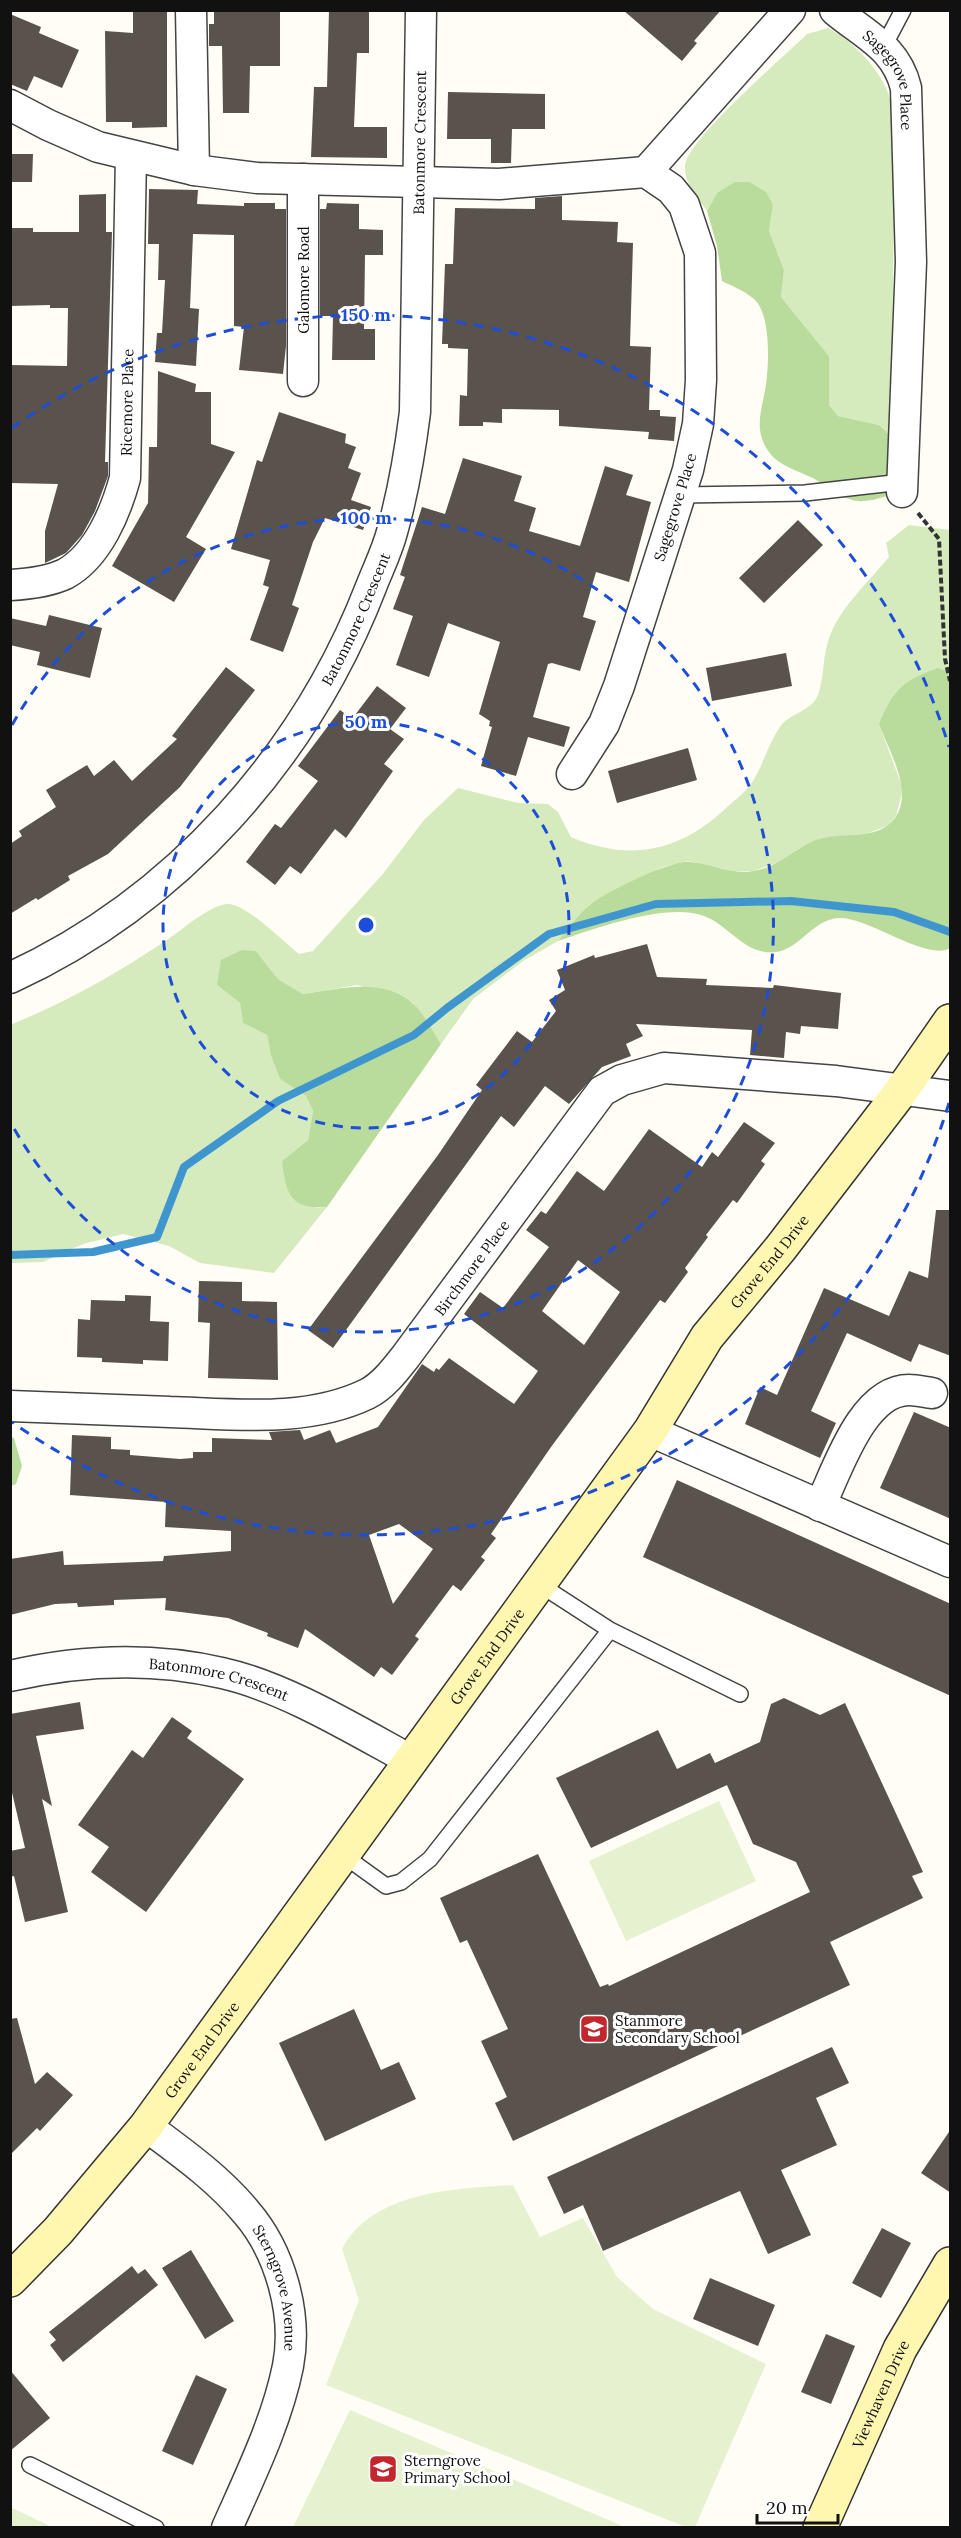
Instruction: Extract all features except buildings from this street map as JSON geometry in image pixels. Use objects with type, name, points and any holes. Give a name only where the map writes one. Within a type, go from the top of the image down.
[{"type":"street","points":[[191,10],[194,170]]},
{"type":"street","name":"Batonmore Crescent","points":[[10,978],[79,943],[111,921],[165,879],[217,831],[269,770],[306,718],[330,678],[360,615],[391,534],[409,455],[415,412],[421,10]]},
{"type":"street","points":[[10,105],[98,147],[194,170],[257,178],[499,184],[646,172],[790,10]]},
{"type":"street","name":"Sagegrove Place","points":[[835,10],[884,46],[901,69],[908,118],[910,262],[902,487]]},
{"type":"street","name":"Ricemore Place","points":[[10,585],[48,580],[66,573],[96,542],[117,509],[125,478],[131,156]]},
{"type":"street","name":"Sagegrove Place","points":[[572,774],[604,724],[619,686],[681,495],[698,424],[701,380],[700,253],[684,205],[671,189],[646,172]]},
{"type":"street","name":"Galomore Road","points":[[303,179],[303,381]]},
{"type":"street","name":"Grove End Drive","points":[[10,2280],[58,2231],[146,2126],[650,1431],[707,1337],[780,1249],[951,1022]]},
{"type":"street","name":"Birchmore Place","points":[[10,1406],[263,1416],[318,1409],[349,1401],[370,1392],[388,1377],[406,1356],[602,1091],[622,1080],[664,1068],[836,1081],[951,1096]]},
{"type":"street","points":[[820,1506],[857,1426],[874,1407],[889,1395],[908,1390],[932,1393]]},
{"type":"street","points":[[650,1431],[951,1562]]},
{"type":"street","name":"Batonmore Crescent","points":[[10,1676],[87,1664],[142,1662],[224,1673],[325,1713],[412,1761]]},
{"type":"street","name":"Sterngrove Avenue","points":[[146,2126],[203,2169],[247,2212],[266,2240],[282,2277],[290,2329],[288,2364],[278,2404],[227,2528]]},
{"type":"street","name":"Viewhaven Drive","points":[[820,2527],[900,2349],[951,2264]]},
{"type":"lane","points":[[884,46],[903,10]]},
{"type":"lane","points":[[681,495],[805,493],[902,487]]},
{"type":"lane","points":[[539,1584],[610,1630],[740,1694]]},
{"type":"lane","points":[[343,1855],[387,1886],[401,1882],[414,1873],[430,1859],[610,1630]]},
{"type":"lane","points":[[30,2465],[156,2528]]},
{"type":"path","points":[[902,487],[939,539],[944,649],[951,681]]},
{"type":"green space","points":[[828,28],[846,39],[877,72],[887,90],[892,111],[895,133],[891,436],[879,425],[838,416],[829,405],[829,356],[781,297],[784,270],[769,231],[773,205],[717,193],[707,211],[692,190],[685,172],[690,154],[701,138],[738,98],[807,34]]},
{"type":"green space","points":[[735,182],[749,182],[766,192],[773,205],[769,231],[784,270],[781,297],[829,356],[829,405],[838,416],[879,425],[891,436],[890,495],[868,501],[852,500],[783,464],[766,448],[762,439],[760,422],[768,364],[766,327],[760,306],[754,299],[722,281],[717,246],[707,211],[717,193]]},
{"type":"green space","points":[[909,525],[950,530],[950,672],[938,668],[879,724],[903,789],[896,816],[889,825],[864,835],[820,838],[784,860],[754,871],[732,871],[688,861],[663,867],[590,904],[558,941],[523,961],[473,999],[441,1044],[412,1002],[357,985],[303,994],[278,979],[256,951],[217,985],[240,1003],[243,1023],[267,1035],[271,1056],[280,1079],[306,1096],[313,1111],[308,1140],[282,1161],[317,1208],[327,1207],[274,1273],[200,1263],[169,1246],[123,1234],[83,1244],[43,1262],[11,1263],[10,1025],[53,1006],[115,973],[200,916],[223,905],[237,906],[245,911],[299,954],[313,951],[382,875],[424,820],[458,788],[518,803],[548,804],[558,812],[571,837],[592,845],[633,850],[653,848],[690,835],[708,824],[746,791],[780,727],[815,700],[820,688],[828,641],[836,623],[889,557],[886,543]]},
{"type":"green space","points":[[938,668],[950,672],[950,948],[940,951],[927,949],[851,919],[839,918],[822,923],[785,950],[765,952],[746,945],[713,920],[704,916],[671,912],[631,919],[558,941],[591,904],[655,871],[682,862],[691,862],[729,870],[753,871],[781,861],[822,838],[871,833],[888,825],[895,818],[900,807],[901,784],[879,724],[889,702],[907,682]]},
{"type":"green space","points":[[242,950],[256,951],[278,979],[303,994],[373,987],[399,994],[419,1011],[441,1044],[327,1207],[314,1207],[297,1202],[285,1182],[282,1161],[308,1140],[313,1111],[306,1096],[280,1079],[271,1056],[267,1035],[243,1023],[240,1003],[217,985],[221,960]]},
{"type":"green space","points":[[11,1437],[14,1438],[22,1466],[16,1484],[11,1486]]},
{"type":"green space","points":[[719,1801],[756,1881],[626,1941],[589,1861]]},
{"type":"green space","points":[[513,2185],[540,2237],[583,2218],[617,2277],[653,2309],[766,2364],[695,2527],[686,2527],[326,2385],[359,2300],[342,2249],[356,2230],[374,2215],[418,2196],[467,2188]]},
{"type":"green space","name":"Sterngrove Primary School","points":[[350,2410],[625,2527],[293,2527]]},
{"type":"green space","points":[[10,2507],[52,2527],[11,2527]]},
{"type":"waterway","points":[[10,1255],[93,1252],[157,1237],[184,1167],[278,1101],[414,1035],[447,1008],[549,934],[656,904],[791,901],[894,912],[950,932]]},
{"type":"place","name":"Stanmore Secondary School","points":[[594,2029]]},
{"type":"place","name":"Sterngrove Primary School","points":[[383,2469]]}]
